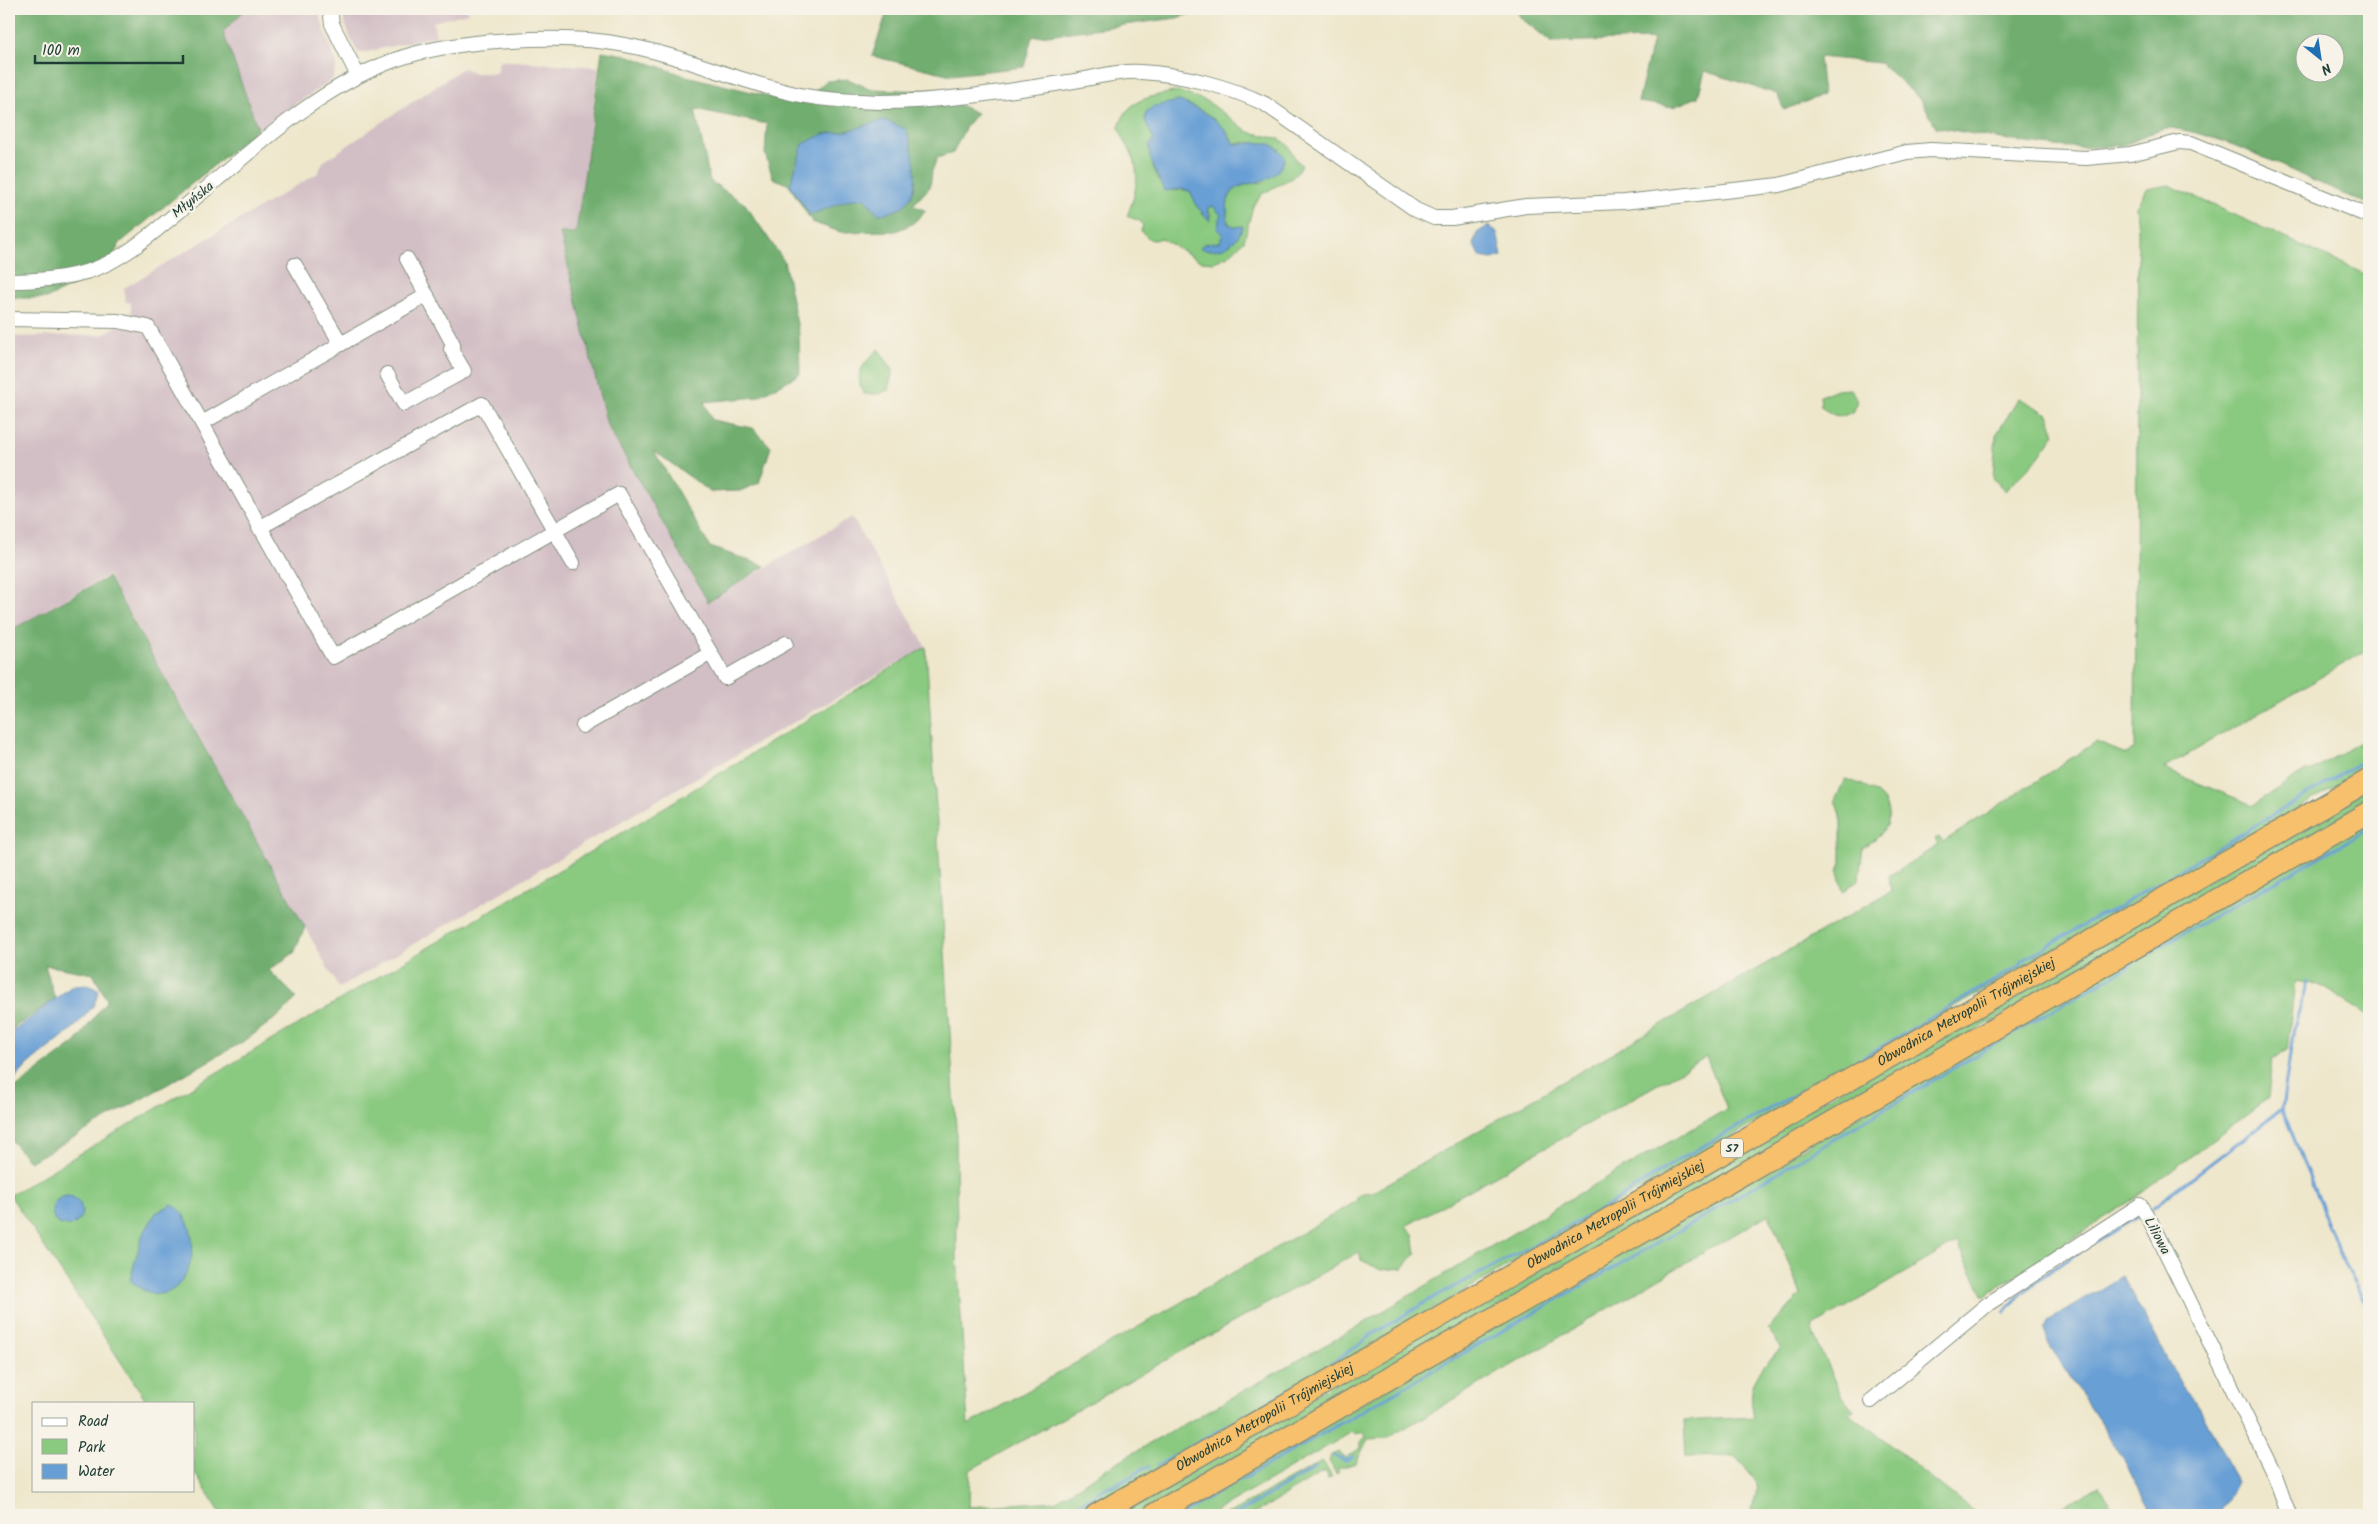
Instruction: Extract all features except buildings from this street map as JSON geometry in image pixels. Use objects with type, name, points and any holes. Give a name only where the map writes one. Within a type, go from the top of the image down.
[{"type":"highway","name":"Obwodnica Metropolii Trójmiejskiej","points":[[1096,1515],[2369,780]]},
{"type":"highway","name":"Obwodnica Metropolii Trójmiejskiej","points":[[1153,1515],[2369,812]]},
{"type":"street","points":[[330,9],[332,24],[357,74]]},
{"type":"street","name":"Młyńska","points":[[9,281],[58,278],[90,271],[114,260],[156,230],[304,108],[357,74],[396,59],[432,50],[507,40],[583,39],[627,45],[789,93],[825,99],[883,102],[984,95],[1139,72],[1240,92],[1265,104],[1416,210],[1434,218],[1452,218],[1526,206],[1624,202],[1779,185],[1906,152],[1931,150],[2086,158],[2130,154],[2179,142],[2191,143],[2369,216]]},
{"type":"street","points":[[387,374],[404,404],[464,371],[451,348],[453,344],[407,260]]},
{"type":"street","points":[[295,265],[342,344]]},
{"type":"street","points":[[202,423],[426,295]]},
{"type":"street","points":[[9,319],[118,321],[148,327],[333,657],[619,494],[725,678],[786,643]]},
{"type":"street","points":[[259,528],[482,404],[573,563]]},
{"type":"street","points":[[583,726],[710,653]]},
{"type":"street","name":"Liliowa","points":[[1871,1401],[1988,1304],[2140,1205],[2151,1222],[2276,1476],[2289,1515]]},
{"type":"shaded area","points":[[246,9],[317,9],[337,65],[332,80],[258,129],[222,31]]},
{"type":"shaded area","points":[[340,9],[467,9],[468,13],[433,22],[436,36],[362,53],[358,52],[351,40]]},
{"type":"shaded area","points":[[499,60],[598,67],[576,234],[560,234],[607,425],[708,601],[852,517],[926,647],[673,791],[339,988],[108,575],[9,631],[9,337],[103,335],[131,316],[131,303],[126,302],[124,288],[318,173],[323,162],[463,68],[475,73],[497,73]]},
{"type":"green space","points":[[9,9],[246,9],[223,32],[258,129],[120,243],[107,268],[48,298],[9,298]]},
{"type":"green space","points":[[888,9],[1206,9],[1177,18],[1032,37],[1024,67],[951,75],[872,56]]},
{"type":"green space","points":[[1515,9],[2369,9],[2369,204],[2344,195],[2247,150],[2197,133],[2171,128],[2160,130],[2127,144],[2075,147],[2005,140],[1936,127],[1922,101],[1880,63],[1819,57],[1823,95],[1784,110],[1777,94],[1705,71],[1698,97],[1673,107],[1638,102],[1653,39],[1551,42],[1521,18]]},
{"type":"green space","points":[[602,51],[626,55],[686,76],[801,104],[826,81],[848,79],[870,89],[928,91],[977,113],[966,126],[953,153],[937,158],[932,171],[930,187],[913,205],[926,211],[912,224],[896,231],[840,232],[812,222],[789,185],[773,178],[765,154],[767,124],[695,109],[710,181],[745,204],[784,261],[799,334],[800,374],[757,397],[704,402],[712,420],[753,428],[771,447],[759,483],[740,491],[711,492],[654,451],[710,547],[765,566],[708,602],[607,425],[560,233],[576,233]],"holes":[[[884,120],[911,166],[914,173],[915,186],[910,199],[900,208],[879,214],[864,198],[848,200],[823,134],[848,131]]]},
{"type":"green space","points":[[1177,91],[1207,101],[1249,132],[1280,139],[1287,144],[1296,160],[1302,165],[1293,177],[1262,194],[1253,206],[1244,241],[1228,256],[1214,262],[1200,261],[1161,238],[1150,239],[1141,231],[1143,225],[1140,221],[1127,216],[1134,196],[1136,166],[1119,127],[1123,117],[1128,109],[1142,100]],"holes":[[[1179,101],[1213,119],[1226,131],[1234,144],[1248,142],[1280,149],[1264,182],[1245,185],[1233,192],[1227,204],[1227,212],[1228,223],[1235,227],[1210,251],[1212,243],[1219,242],[1224,235],[1221,231],[1221,215],[1213,206],[1208,208],[1211,216],[1205,217],[1190,191],[1174,191],[1161,183],[1155,171],[1150,152],[1149,146],[1154,140],[1145,120]]]},
{"type":"green space","points":[[2169,185],[2369,276],[2369,649],[2163,769],[2253,805],[2307,770],[2309,772],[2369,737],[2369,767],[1078,1515],[222,1515],[195,1474],[195,1402],[147,1402],[10,1195],[642,821],[926,647],[956,1128],[957,1256],[968,1425],[1357,1201],[1357,1197],[1363,1193],[1373,1192],[1891,891],[1889,876],[1938,845],[1935,839],[1939,837],[1943,842],[2096,742],[2126,754],[2135,749],[2138,231],[2136,206],[2147,189]],"holes":[[[1706,1057],[1727,1109],[1580,1193],[1352,1330],[1112,1465],[1055,1501],[969,1507],[970,1470],[1359,1252],[1361,1260],[1381,1270],[1403,1268],[1416,1253],[1413,1234],[1406,1226]]]},
{"type":"green space","points":[[878,349],[893,370],[888,390],[879,394],[864,394],[859,380],[861,370]]},
{"type":"green space","points":[[1851,389],[1857,400],[1854,411],[1837,416],[1829,413],[1821,406],[1820,396],[1835,390]]},
{"type":"green space","points":[[2019,398],[2048,414],[2055,434],[2038,458],[2005,491],[1993,478],[1996,435]]},
{"type":"green space","points":[[108,577],[305,927],[294,953],[269,970],[297,998],[281,1014],[246,1040],[30,1162],[9,1138],[9,1093],[76,1042],[107,1000],[93,974],[45,965],[55,999],[9,1031],[9,631]]},
{"type":"green space","points":[[1845,779],[1864,786],[1881,797],[1888,810],[1888,824],[1876,839],[1863,847],[1859,879],[1843,892],[1838,871],[1841,863],[1841,818],[1835,800]]},
{"type":"green space","points":[[2369,784],[2369,803],[1140,1515],[1107,1515]]},
{"type":"green space","points":[[2369,820],[2369,1016],[2319,985],[2295,981],[2287,1051],[2272,1059],[2268,1099],[2132,1200],[1984,1296],[1957,1242],[1814,1326],[1813,1333],[1842,1398],[1854,1409],[1850,1413],[1978,1515],[1750,1515],[1756,1495],[1756,1482],[1749,1471],[1734,1456],[1686,1457],[1684,1421],[1754,1417],[1752,1394],[1756,1378],[1781,1347],[1768,1329],[1801,1295],[1769,1214],[1388,1438],[1368,1439],[1356,1463],[1337,1469],[1339,1472],[1336,1474],[1329,1461],[1331,1455],[1339,1452],[1345,1458],[1361,1448],[1361,1442],[1366,1436],[1364,1432],[1356,1434],[1352,1432],[1210,1515],[1169,1515]]},
{"type":"green space","points":[[1320,1462],[1325,1465],[1332,1477],[1329,1479],[1325,1472],[1320,1474],[1252,1515],[1226,1515]]},
{"type":"green space","points":[[2099,1485],[2116,1515],[2047,1515]]},
{"type":"water","points":[[1179,101],[1213,119],[1225,129],[1234,144],[1269,144],[1275,146],[1285,158],[1278,171],[1269,178],[1238,187],[1231,194],[1227,205],[1228,223],[1235,227],[1243,226],[1236,239],[1220,249],[1207,250],[1200,248],[1203,244],[1219,242],[1223,235],[1217,229],[1221,215],[1213,206],[1208,208],[1210,221],[1198,208],[1190,191],[1182,189],[1164,191],[1150,158],[1149,146],[1154,140],[1145,120],[1146,112],[1154,106]]},
{"type":"water","points":[[884,120],[906,129],[910,142],[915,170],[915,183],[912,194],[905,204],[895,211],[879,214],[864,198],[848,200],[810,215],[790,185],[803,144],[823,134],[848,131]]},
{"type":"water","points":[[1488,226],[1497,232],[1502,256],[1492,259],[1480,257],[1473,244],[1477,233]]},
{"type":"water","points":[[89,985],[99,991],[94,1005],[77,1025],[29,1064],[9,1085],[9,1032],[20,1026],[72,986]]},
{"type":"water","points":[[67,1196],[78,1200],[82,1211],[78,1222],[67,1226],[56,1222],[52,1211],[56,1200]]},
{"type":"water","points":[[172,1204],[185,1217],[191,1234],[192,1253],[187,1271],[178,1285],[165,1293],[149,1292],[130,1280],[142,1236],[156,1213]]},
{"type":"water","points":[[2122,1276],[2182,1386],[2199,1406],[2237,1482],[2216,1515],[2152,1515],[2125,1461],[2046,1340],[2044,1330],[2047,1322]]},
{"type":"waterway","points":[[1811,1088],[2021,965],[2022,961],[2098,916],[2113,910],[2369,758]]},
{"type":"waterway","points":[[1667,1238],[2035,1020],[2125,969],[2141,957],[2369,829]]},
{"type":"waterway","points":[[2152,1208],[2282,1109],[2294,1027],[2308,982]]},
{"type":"waterway","points":[[1158,1465],[1313,1377],[1373,1334],[1431,1299],[1604,1208],[1675,1162],[1803,1090]]},
{"type":"waterway","points":[[2282,1109],[2342,1259],[2369,1307]]},
{"type":"waterway","points":[[2005,1312],[2017,1298],[2049,1272],[2137,1217]]},
{"type":"waterway","points":[[1241,1480],[1662,1240]]},
{"type":"waterway","points":[[1334,1456],[1346,1461],[1353,1457]]},
{"type":"waterway","points":[[1063,1515],[1098,1492],[1109,1486],[1116,1485],[1149,1466]]},
{"type":"waterway","points":[[1235,1515],[1316,1467]]},
{"type":"waterway","points":[[1180,1515],[1236,1482]]}]
